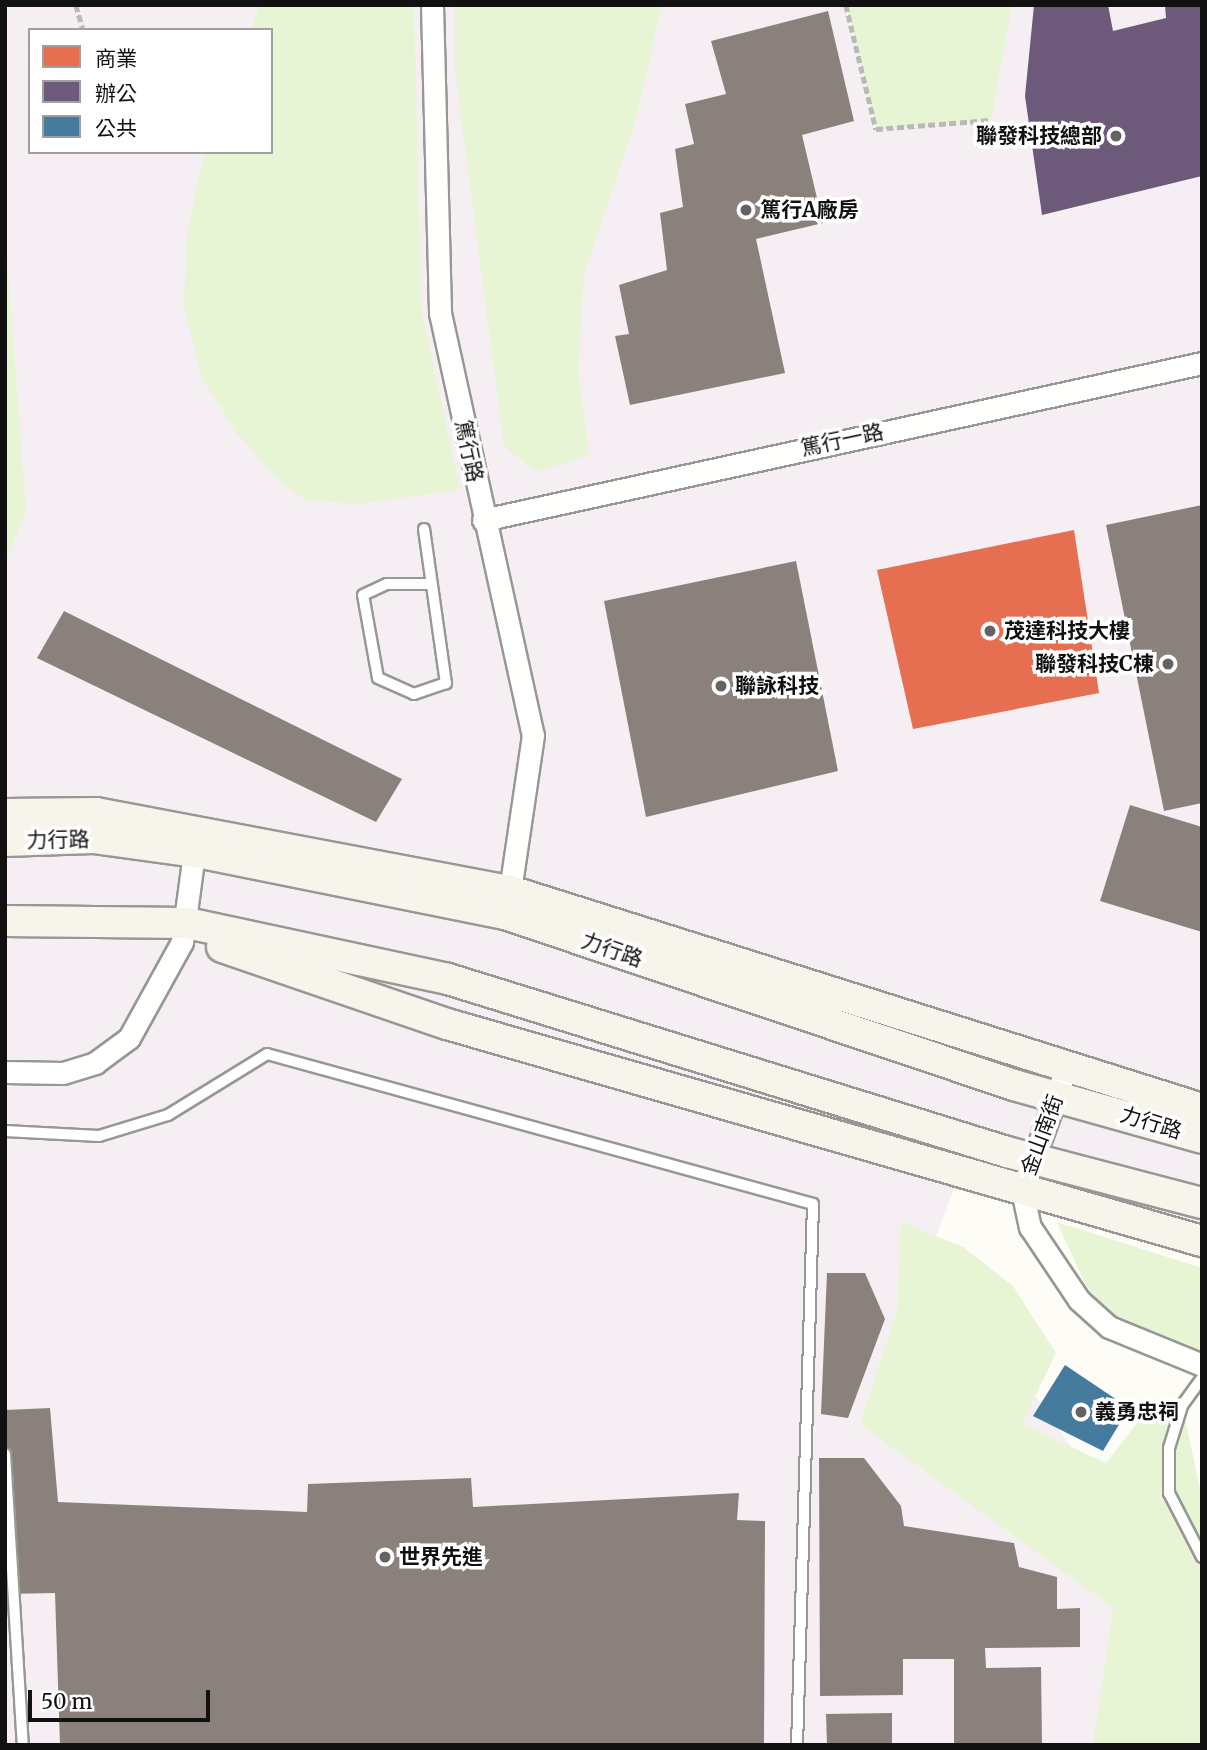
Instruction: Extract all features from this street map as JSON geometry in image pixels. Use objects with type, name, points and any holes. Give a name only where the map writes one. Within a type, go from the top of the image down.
[{"type":"street","name":"篤行路","points":[[432,5],[440,313],[483,520],[533,735],[510,891]]},
{"type":"street","name":"篤行一路","points":[[483,520],[1202,363]]},
{"type":"street","name":"力行路","points":[[5,814],[96,813],[196,841],[505,914],[1056,1095],[1202,1138]]},
{"type":"street","name":"力行路","points":[[5,841],[93,838],[196,841],[510,891],[1202,1109]]},
{"type":"street","points":[[5,1072],[63,1073],[95,1063],[130,1038],[185,932],[196,841]]},
{"type":"street","points":[[5,921],[136,921],[448,979],[1033,1159],[1202,1203]]},
{"type":"street","points":[[185,932],[447,1024],[1202,1241]]},
{"type":"street","name":"金山南街","points":[[1067,1066],[1022,1191],[1030,1227],[1079,1300],[1110,1327],[1202,1365]]},
{"type":"lane","points":[[424,529],[428,584],[446,684],[414,694],[378,678],[363,595],[387,584],[428,584]]},
{"type":"lane","points":[[5,1131],[99,1136],[168,1115],[267,1054],[813,1204],[797,1745]]},
{"type":"lane","points":[[1202,1378],[1182,1406],[1169,1448],[1169,1493],[1202,1557]]},
{"type":"lane","points":[[5,1454],[23,1745]]},
{"type":"path","points":[[76,5],[82,28]]},
{"type":"path","points":[[846,5],[876,129],[991,120]]},
{"type":"shaded area","points":[[5,5],[1202,5],[1202,1260],[956,1184],[932,1247],[1202,1635],[1202,1745],[5,1745]]},
{"type":"green space","points":[[260,5],[414,5],[421,307],[460,490],[357,504],[306,500],[282,484],[237,434],[202,378],[184,305],[187,231],[205,154],[273,154],[273,28],[251,28]]},
{"type":"green space","points":[[455,5],[662,5],[633,130],[584,273],[578,373],[589,455],[536,472],[504,446],[455,71]]},
{"type":"green space","points":[[846,5],[1012,5],[991,120],[876,129]]},
{"type":"green space","points":[[5,230],[26,511],[5,563]]},
{"type":"green space","points":[[901,1222],[963,1247],[1013,1286],[1056,1353],[1022,1424],[1106,1463],[1141,1418],[1185,1418],[1202,1498],[1202,1745],[1093,1745],[1113,1608],[860,1424],[897,1311]]},
{"type":"green space","points":[[1057,1222],[1202,1268],[1202,1352],[1110,1318],[1085,1284]]},
{"type":"building: 商業","name":"茂達科技大樓","points":[[1074,530],[1099,693],[913,729],[877,570]]},
{"type":"building: 辦公","name":"聯發科技總部","points":[[1034,5],[1108,5],[1113,31],[1166,18],[1165,5],[1202,5],[1202,176],[1042,215],[1025,96]]},
{"type":"building: 公共","name":"義勇忠祠","points":[[1065,1365],[1129,1408],[1103,1451],[1033,1416]]},
{"type":"building: 工業","name":"篤行A廠房","points":[[828,11],[854,121],[802,135],[823,223],[756,239],[785,373],[630,405],[615,336],[629,334],[619,285],[667,270],[660,213],[683,207],[675,149],[694,144],[685,104],[726,94],[711,41]]},
{"type":"building: 工業","name":"聯發科技C棟","points":[[1202,505],[1202,803],[1164,811],[1106,525]]},
{"type":"building: 工業","name":"聯詠科技","points":[[796,561],[838,771],[646,817],[604,601]]},
{"type":"building: 工業","points":[[64,611],[402,779],[376,822],[37,658]]},
{"type":"building: 工業","points":[[1130,805],[1202,827],[1202,932],[1100,901]]},
{"type":"building: 工業","points":[[827,1273],[865,1273],[885,1319],[848,1418],[821,1414]]},
{"type":"building: 工業","name":"世界先進","points":[[50,1408],[58,1502],[307,1512],[308,1484],[471,1478],[473,1507],[739,1493],[737,1520],[765,1521],[764,1745],[60,1745],[55,1593],[5,1594],[5,1410]]},
{"type":"building: 工業","points":[[819,1458],[864,1458],[901,1506],[904,1526],[1014,1543],[1019,1567],[1057,1577],[1057,1609],[1080,1608],[1080,1647],[985,1648],[986,1668],[1041,1667],[1042,1745],[954,1745],[954,1659],[903,1659],[903,1695],[820,1696]]},
{"type":"building: 工業","points":[[892,1713],[892,1745],[827,1745],[826,1714]]},
{"type":"place","name":"聯發科技總部","points":[[1116,136]]},
{"type":"place","name":"篤行A廠房","points":[[746,210]]},
{"type":"place","name":"茂達科技大樓","points":[[990,631]]},
{"type":"place","name":"聯發科技C棟","points":[[1168,664]]},
{"type":"place","name":"聯詠科技","points":[[721,686]]},
{"type":"place","name":"義勇忠祠","points":[[1081,1412]]},
{"type":"place","name":"世界先進","points":[[385,1557]]}]
